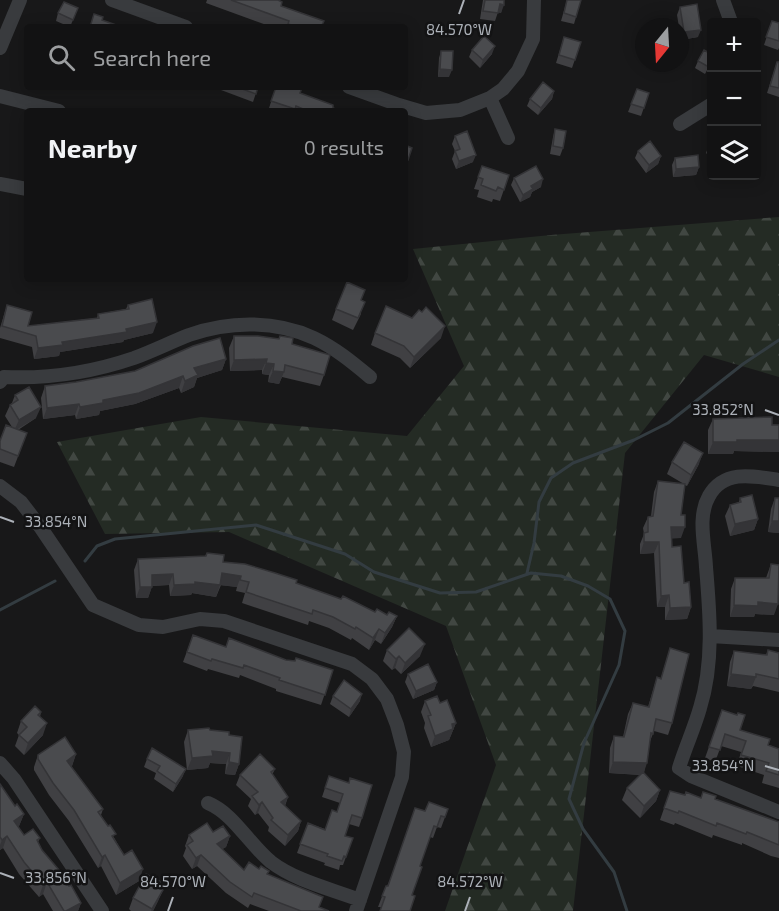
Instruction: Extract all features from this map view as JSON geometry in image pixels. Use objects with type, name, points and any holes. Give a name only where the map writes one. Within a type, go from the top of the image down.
[{"type":"street","points":[[0,48],[20,0]]},
{"type":"street","points":[[112,0],[178,24]]},
{"type":"street","points":[[357,90],[426,112],[460,110],[490,98],[503,89],[518,71],[533,39],[534,0]]},
{"type":"street","points":[[723,0],[730,18]]},
{"type":"street","points":[[0,96],[47,108]]},
{"type":"street","points":[[490,98],[508,138]]},
{"type":"street","points":[[680,124],[707,107]]},
{"type":"street","points":[[0,184],[24,188]]},
{"type":"street","points":[[0,382],[4,377],[31,379],[72,374],[134,358],[210,328],[254,324],[289,329],[312,337],[333,348],[370,376]]},
{"type":"street","points":[[779,480],[739,475],[726,479],[710,494],[702,514],[710,636],[708,667],[701,707],[679,768],[691,776],[779,812]]},
{"type":"street","points":[[0,486],[21,502],[42,528],[93,605],[140,625],[163,627],[200,619],[224,621],[352,664],[372,679],[387,699],[404,752],[402,777],[358,906],[274,864],[256,849],[234,821],[219,807],[208,802]]},
{"type":"street","points":[[710,636],[779,640]]},
{"type":"street","points":[[0,763],[14,779],[102,911]]},
{"type":"green space","points":[[779,217],[779,377],[704,355],[625,453],[573,911],[445,911],[496,765],[446,626],[229,532],[105,534],[57,442],[201,417],[407,436],[464,366],[413,249],[551,235]]},
{"type":"building","points":[[231,0],[278,0],[282,2],[281,6],[324,21],[322,24],[288,24],[289,21]]},
{"type":"building","points":[[485,0],[504,0],[504,5],[500,4],[498,13],[483,11]]},
{"type":"building","points":[[567,0],[581,0],[576,17],[564,13]]},
{"type":"building","points":[[64,2],[78,8],[73,20],[58,13]]},
{"type":"building","points":[[697,4],[701,30],[689,31],[689,18],[682,18],[680,7]]},
{"type":"building","points":[[94,14],[113,24],[91,24]]},
{"type":"building","points":[[772,21],[779,23],[779,41],[766,37]]},
{"type":"building","points":[[484,36],[495,46],[483,60],[472,50]]},
{"type":"building","points":[[564,37],[581,42],[575,60],[559,55]]},
{"type":"building","points":[[704,50],[707,52],[707,66],[698,61]]},
{"type":"building","points":[[441,51],[453,51],[452,70],[440,69]]},
{"type":"building","points":[[777,62],[779,62],[779,88],[770,86]]},
{"type":"building","points":[[543,82],[554,91],[541,108],[530,99]]},
{"type":"building","points":[[637,89],[649,93],[644,108],[631,104]]},
{"type":"building","points":[[245,90],[257,90],[256,94]]},
{"type":"building","points":[[275,90],[301,90],[300,93],[333,105],[333,108],[296,106],[292,108],[271,101]]},
{"type":"building","points":[[555,129],[566,131],[563,148],[553,146]]},
{"type":"building","points":[[467,131],[476,155],[459,161],[455,151],[460,149],[455,136]]},
{"type":"building","points":[[650,141],[661,156],[649,165],[638,151]]},
{"type":"building","points":[[408,146],[412,148],[408,160]]},
{"type":"building","points":[[698,155],[699,167],[676,169],[675,158]]},
{"type":"building","points":[[482,166],[509,175],[504,190],[498,187],[496,191],[481,185],[483,179],[478,177]]},
{"type":"building","points":[[536,166],[543,179],[531,186],[533,189],[523,195],[514,178]]},
{"type":"building","points":[[347,282],[365,290],[361,300],[365,302],[358,318],[336,309]]},
{"type":"building","points":[[152,299],[157,322],[126,329],[127,332],[62,342],[63,345],[38,348],[36,336],[2,326],[7,305],[32,312],[28,326],[99,318],[98,314],[129,309],[128,305]]},
{"type":"building","points":[[386,306],[412,318],[419,310],[422,312],[426,307],[445,326],[414,357],[404,346],[375,333]]},
{"type":"building","points":[[234,336],[293,338],[292,344],[330,355],[324,375],[285,365],[284,372],[273,371],[274,364],[266,363],[267,359],[234,360]]},
{"type":"building","points":[[220,338],[226,359],[194,368],[198,375],[185,381],[183,376],[139,393],[103,400],[103,403],[80,407],[79,404],[47,408],[45,386],[135,371],[193,346]]},
{"type":"building","points":[[29,387],[41,407],[19,420],[10,405],[18,400],[15,395]]},
{"type":"building","points":[[772,417],[772,425],[779,425],[779,440],[713,442],[713,419]]},
{"type":"building","points":[[6,425],[27,433],[18,456],[0,449],[0,441]]},
{"type":"building","points":[[684,442],[703,453],[691,475],[672,462]]},
{"type":"building","points":[[658,481],[685,484],[681,515],[685,515],[685,527],[671,527],[672,547],[681,546],[684,583],[689,582],[691,607],[670,608],[669,595],[661,596],[659,542],[644,542],[644,533],[648,532],[648,517],[653,516]]},
{"type":"building","points":[[752,495],[758,519],[735,524],[730,505],[741,502],[740,498]]},
{"type":"building","points":[[775,498],[779,498],[779,521],[772,521]]},
{"type":"building","points":[[207,553],[224,555],[223,562],[245,564],[275,573],[341,599],[343,596],[375,612],[377,609],[387,615],[389,612],[397,616],[385,633],[379,629],[373,638],[356,627],[355,629],[333,617],[313,610],[312,614],[246,592],[249,582],[240,580],[241,576],[222,573],[220,585],[195,582],[195,584],[174,585],[173,574],[152,575],[152,587],[140,587],[138,559],[206,556]]},
{"type":"building","points":[[771,564],[779,565],[778,604],[758,602],[758,606],[734,605],[735,578],[769,578]]},
{"type":"building","points":[[409,628],[425,644],[405,663],[399,656],[396,659],[387,650]]},
{"type":"building","points":[[193,635],[226,647],[229,638],[286,660],[295,661],[296,658],[333,670],[325,695],[279,680],[280,678],[244,665],[243,668],[212,659],[211,661],[187,652]]},
{"type":"building","points":[[670,648],[689,654],[672,723],[656,719],[653,734],[651,733],[647,763],[613,762],[614,736],[624,737],[633,703],[649,707],[657,677],[661,679]]},
{"type":"building","points":[[768,650],[779,653],[779,679],[756,674],[756,677],[731,674],[734,651],[767,655]]},
{"type":"building","points":[[428,664],[437,682],[416,691],[408,674]]},
{"type":"building","points":[[344,680],[362,694],[351,709],[333,696]]},
{"type":"building","points":[[437,696],[440,703],[447,700],[456,723],[452,724],[453,729],[435,736],[428,716],[431,715],[425,701]]},
{"type":"building","points":[[35,706],[41,712],[38,715],[47,723],[28,743],[19,735],[27,727],[21,721]]},
{"type":"building","points":[[722,710],[745,715],[740,730],[770,739],[768,745],[779,749],[779,775],[766,771],[769,763],[741,755],[746,741],[725,734],[720,750],[709,747]]},
{"type":"building","points":[[209,728],[242,737],[239,764],[229,762],[230,753],[212,751],[213,756],[192,758],[188,730]]},
{"type":"building","points":[[65,737],[76,754],[67,761],[103,809],[98,812],[116,834],[112,836],[124,855],[132,850],[143,869],[120,883],[105,855],[102,857],[74,810],[38,759],[38,755]]},
{"type":"building","points":[[152,748],[186,769],[176,784],[157,771],[160,766],[147,759]]},
{"type":"building","points":[[260,754],[275,769],[271,772],[288,797],[281,802],[301,821],[288,835],[271,820],[273,818],[262,802],[259,805],[252,796],[258,792],[240,775]]},
{"type":"building","points":[[643,772],[660,790],[644,806],[627,788]]},
{"type":"building","points":[[329,776],[349,783],[350,778],[372,785],[362,818],[352,815],[345,836],[353,838],[346,857],[344,856],[342,861],[300,844],[308,823],[325,830],[332,810],[337,812],[343,794],[325,788]]},
{"type":"building","points":[[0,784],[15,806],[17,804],[24,814],[14,821],[24,835],[33,829],[40,838],[37,840],[42,850],[69,886],[71,885],[81,903],[64,911],[47,882],[43,885],[7,836],[2,840],[0,837]]},
{"type":"building","points":[[670,791],[685,795],[686,792],[701,798],[703,792],[716,796],[715,799],[779,822],[779,845],[747,832],[746,834],[717,823],[716,826],[679,811],[678,813],[664,808]]},
{"type":"building","points":[[429,802],[448,809],[445,817],[441,816],[437,827],[434,826],[420,866],[422,867],[412,895],[415,896],[410,911],[380,911],[385,897],[382,896],[388,886],[415,808],[425,811]]},
{"type":"building","points":[[207,823],[213,832],[223,826],[230,836],[217,844],[244,870],[249,862],[259,869],[261,866],[269,871],[267,874],[323,897],[319,907],[329,911],[301,911],[254,893],[252,897],[230,882],[201,855],[196,858],[187,845],[193,841],[189,835]]},
{"type":"building","points":[[146,874],[161,882],[158,887],[163,890],[152,909],[133,898]]},
{"type":"waterway","points":[[527,573],[534,543],[539,502],[551,478],[573,463],[634,440],[668,423],[743,364],[779,340]]},
{"type":"waterway","points":[[85,561],[97,546],[115,539],[256,525],[345,554],[374,572],[440,593],[476,592],[531,573],[561,576],[588,586],[610,599],[625,631],[619,665],[584,743],[569,799],[583,829],[614,872],[627,911]]},
{"type":"waterway","points":[[0,610],[55,581]]}]
